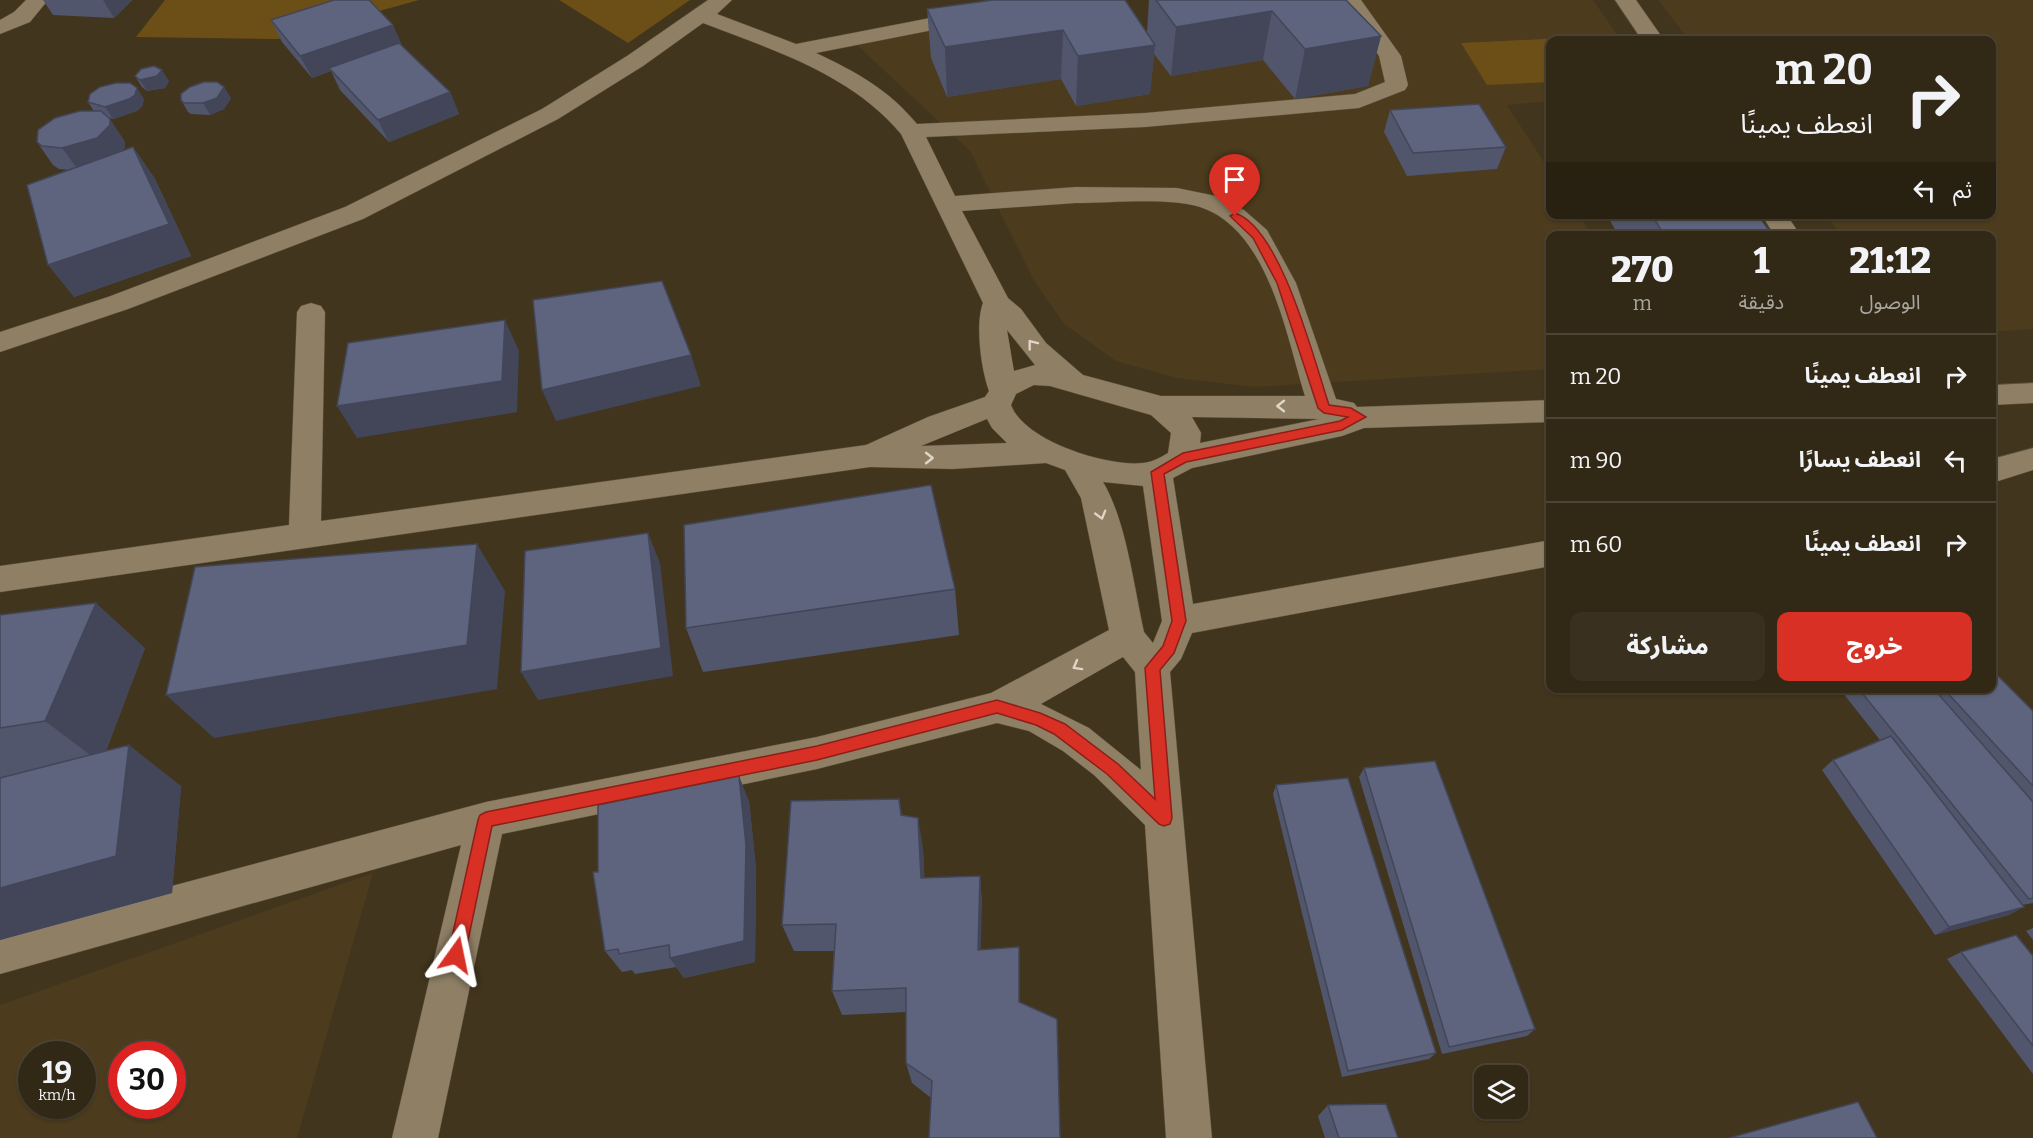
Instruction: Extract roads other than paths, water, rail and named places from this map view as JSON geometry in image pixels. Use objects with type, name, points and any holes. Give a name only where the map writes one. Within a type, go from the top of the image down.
[{"type":"street","points":[[0,28],[22,17],[38,0]]},
{"type":"street","points":[[0,342],[151,290],[354,213],[550,114],[635,61],[722,0]]},
{"type":"street","points":[[794,51],[1055,0]]},
{"type":"street","points":[[911,131],[1145,120],[1359,101],[1397,85],[1390,56],[1350,0]]},
{"type":"street","points":[[1625,0],[1650,36]]},
{"type":"street","points":[[700,15],[794,51],[856,81],[876,94],[911,131],[997,303],[1011,316],[1036,350],[1072,381]]},
{"type":"street","points":[[946,204],[1076,195],[1177,196],[1207,201],[1235,216],[1258,236],[1283,283],[1324,408]]},
{"type":"street","points":[[997,303],[993,313],[993,332],[1003,422],[1011,432],[1062,457],[1131,476],[1342,425],[1360,417],[1546,411]]},
{"type":"street","points":[[305,536],[312,312]]},
{"type":"street","points":[[870,456],[1000,397],[1008,383],[1031,375],[1072,381],[1161,407],[1324,408],[1347,411],[1360,417]]},
{"type":"street","points":[[1996,395],[2033,393]]},
{"type":"street","points":[[1152,668],[1169,649],[1179,621],[1170,465],[1186,432],[1178,420],[1161,407]]},
{"type":"street","points":[[0,579],[870,456],[1062,457]]},
{"type":"street","points":[[1062,457],[1095,497],[1102,518],[1128,637],[1152,668],[1189,1138]]},
{"type":"street","points":[[1996,470],[2033,459]]},
{"type":"street","points":[[1179,621],[1546,554]]},
{"type":"street","points":[[0,953],[486,820],[817,753],[997,707],[1034,690],[1128,637]]},
{"type":"street","points":[[997,707],[1040,719],[1060,729],[1113,769],[1164,818]]},
{"type":"street","points":[[415,1138],[486,820]]}]
